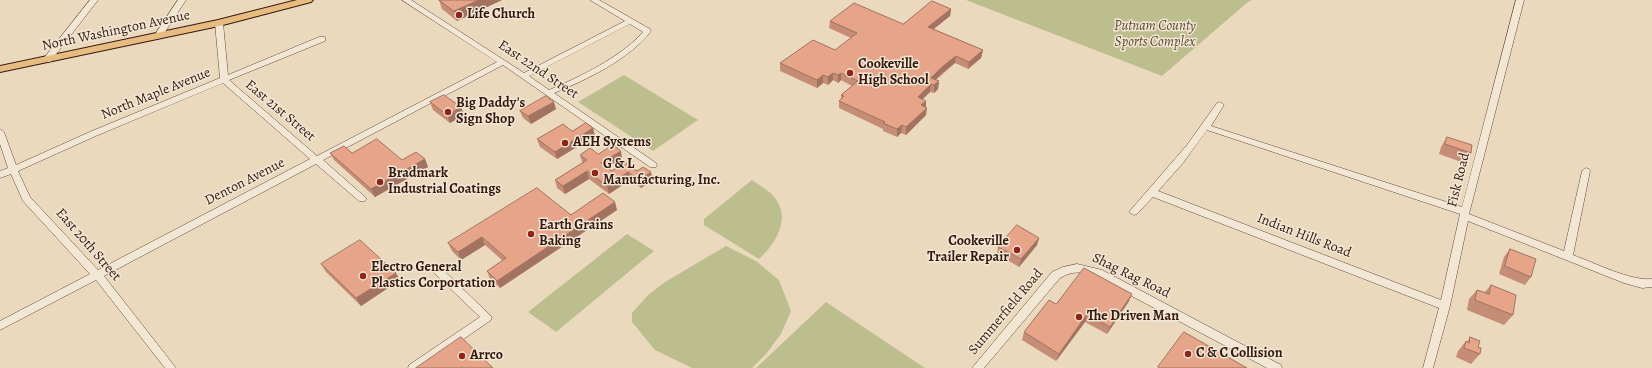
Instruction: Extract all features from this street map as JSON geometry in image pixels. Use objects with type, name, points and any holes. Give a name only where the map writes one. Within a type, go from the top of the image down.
[{"type":"main road","name":"North Washington Avenue","points":[[0,69],[219,23],[308,0]]},
{"type":"street","points":[[48,60],[94,0]]},
{"type":"street","points":[[158,36],[182,0]]},
{"type":"street","name":"East 22nd Street","points":[[406,0],[524,76],[653,165]]},
{"type":"street","points":[[548,93],[565,86],[634,46],[647,31],[594,0]]},
{"type":"street","name":"Fisk Road","points":[[1428,368],[1445,306],[1465,214],[1520,0]]},
{"type":"street","points":[[524,76],[630,21]]},
{"type":"street","name":"East 21st Street","points":[[219,23],[224,80],[362,199]]},
{"type":"street","name":"North Maple Avenue","points":[[0,175],[322,39]]},
{"type":"street","name":"Denton Avenue","points":[[0,326],[503,62]]},
{"type":"street","points":[[1134,212],[1153,192],[1206,128],[1220,105]]},
{"type":"street","points":[[1206,128],[1465,214],[1628,280],[1642,284],[1652,283]]},
{"type":"street","name":"East 20th Street","points":[[0,132],[13,169],[26,199],[97,275],[171,368]]},
{"type":"street","points":[[1568,256],[1586,171]]},
{"type":"street","name":"Indian Hills Road","points":[[1153,192],[1445,306]]},
{"type":"street","name":"Shag Rag Road","points":[[1056,275],[1064,269],[1075,267],[1085,268],[1098,273],[1277,368]]},
{"type":"street","points":[[413,368],[487,317],[436,270]]},
{"type":"street","name":"Summerfield Road","points":[[977,368],[1056,275]]},
{"type":"green space","name":"Putnam County Sports Complex","points":[[966,0],[1252,0],[1162,76]]},
{"type":"green space","points":[[624,75],[698,120],[653,151],[578,102]]},
{"type":"green space","points":[[752,180],[768,191],[776,199],[782,217],[781,226],[777,235],[766,252],[759,259],[704,225],[704,219]]},
{"type":"green space","points":[[627,234],[654,251],[556,332],[528,312]]},
{"type":"green space","points":[[726,246],[756,261],[779,280],[791,311],[781,334],[766,354],[752,368],[692,368],[655,350],[632,322],[632,313],[648,295],[665,282]]},
{"type":"green space","points":[[826,302],[925,368],[756,368]]},
{"type":"building","points":[[439,0],[479,0],[454,11]]},
{"type":"building","name":"Cookeville High School","points":[[932,1],[951,9],[928,27],[983,50],[969,62],[956,56],[931,78],[939,81],[934,85],[931,84],[918,97],[926,101],[921,105],[927,108],[906,127],[902,125],[897,129],[839,101],[844,96],[841,95],[858,81],[841,73],[838,75],[833,73],[828,77],[823,75],[817,80],[780,63],[813,40],[835,50],[857,33],[830,21],[854,3],[903,24]]},
{"type":"building","points":[[444,95],[461,107],[447,115],[430,102]]},
{"type":"building","points":[[546,96],[554,102],[528,116],[520,111]]},
{"type":"building","points":[[586,123],[593,128],[555,152],[537,139],[563,124],[572,131]]},
{"type":"building","points":[[1447,137],[1472,145],[1471,153],[1445,144]]},
{"type":"building","name":"Bradmark Industrial Coatings","points":[[377,139],[402,160],[416,152],[425,159],[371,189],[330,153],[344,146],[352,153]]},
{"type":"building","points":[[613,145],[621,151],[601,163],[612,171],[625,162],[637,171],[643,167],[651,172],[639,180],[628,172],[607,186],[587,171],[563,186],[555,180],[587,160],[580,155],[590,148],[598,154]]},
{"type":"building","name":"Earth Grains Baking","points":[[537,188],[571,215],[603,193],[615,202],[497,281],[487,271],[506,258],[482,237],[458,252],[448,243]]},
{"type":"building","name":"Cookeville Trailer Repair","points":[[1017,225],[1039,238],[1021,259],[998,247]]},
{"type":"building","name":"Electro General Plastics Corportation","points":[[360,240],[396,273],[356,298],[321,264]]},
{"type":"building","points":[[1510,249],[1536,259],[1531,277],[1505,266]]},
{"type":"building","name":"The Driven Man","points":[[1084,268],[1132,294],[1110,327],[1087,314],[1059,354],[1024,332],[1049,300],[1056,304]]},
{"type":"building","points":[[1491,285],[1516,295],[1513,315],[1475,300],[1477,290],[1489,294]]},
{"type":"building","name":"C & C Collision","points":[[1184,332],[1247,368],[1158,367]]},
{"type":"building","points":[[461,337],[493,368],[416,368]]},
{"type":"building","points":[[1470,337],[1480,341],[1478,347],[1481,348],[1480,354],[1464,348],[1466,341],[1469,343]]},
{"type":"place","name":"Life Church","points":[[459,15]]},
{"type":"place","name":"Cookeville High School","points":[[850,73]]},
{"type":"place","name":"Big Daddy's Sign Shop","points":[[448,112]]},
{"type":"place","name":"AEH Systems","points":[[565,143]]},
{"type":"place","name":"G & L Manufacturing, Inc.","points":[[595,173]]},
{"type":"place","name":"Bradmark Industrial Coatings","points":[[380,182]]},
{"type":"place","name":"Earth Grains Baking","points":[[531,234]]},
{"type":"place","name":"Cookeville Trailer Repair","points":[[1017,250]]},
{"type":"place","name":"Electro General Plastics Corportation","points":[[363,276]]},
{"type":"place","name":"The Driven Man","points":[[1079,317]]},
{"type":"place","name":"C & C Collision","points":[[1188,354]]},
{"type":"place","name":"Arrco","points":[[462,356]]}]
